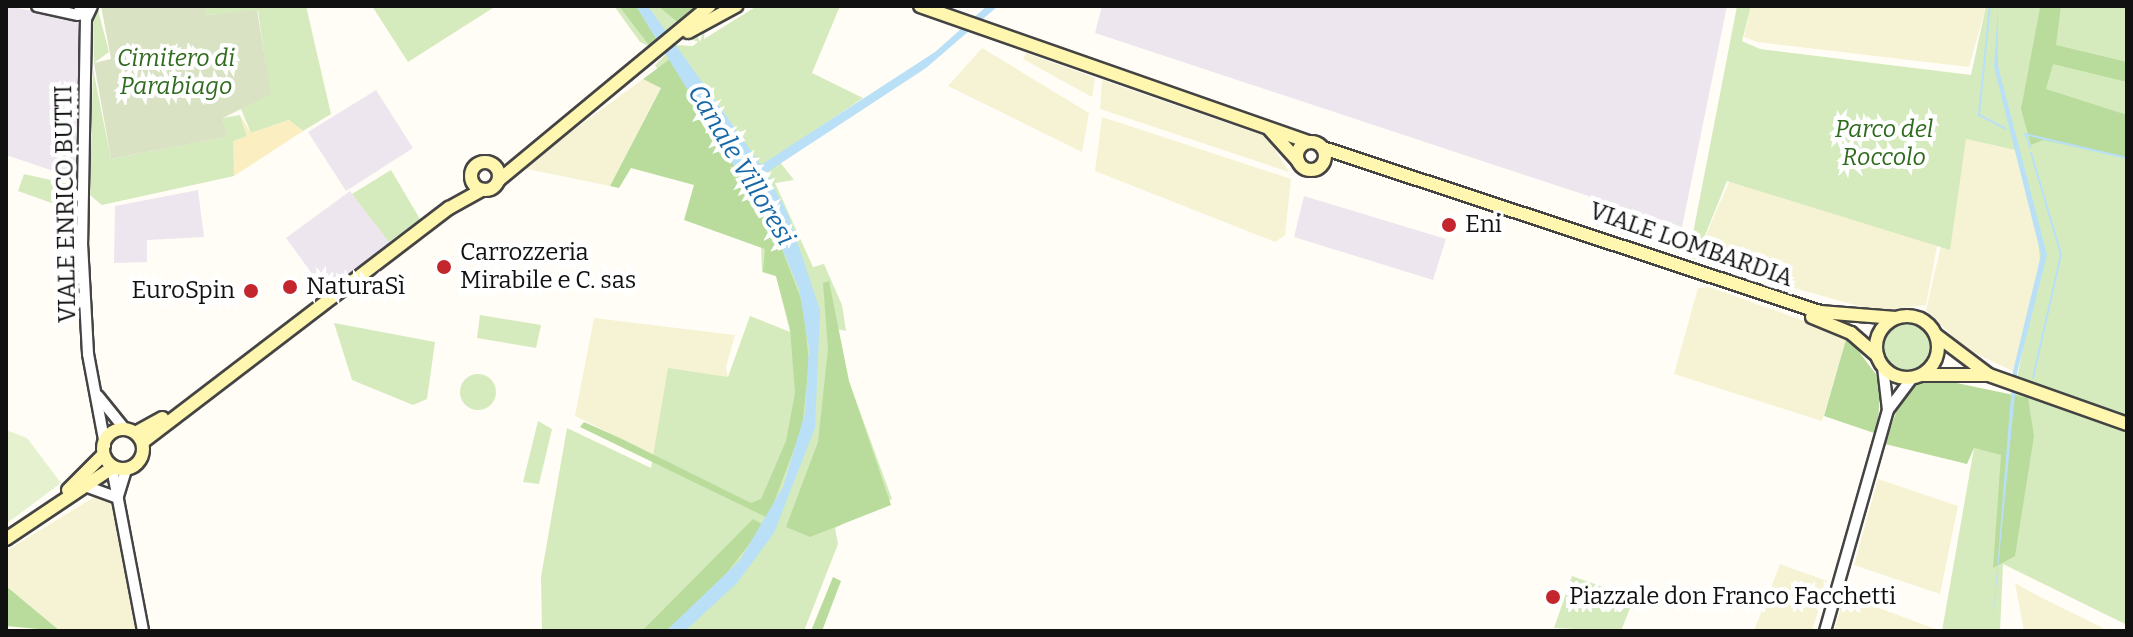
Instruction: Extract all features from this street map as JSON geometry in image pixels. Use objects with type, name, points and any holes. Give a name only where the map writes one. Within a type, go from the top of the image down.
[{"type":"main road","points":[[679,38],[709,6]]},
{"type":"main road","points":[[46,510],[104,450],[135,434],[251,358],[477,186],[499,180],[522,155],[661,51],[736,6]]},
{"type":"main road","name":"VIALE LOMBARDIA","points":[[920,6],[1840,327],[1880,361]]},
{"type":"main road","name":"VIALE LOMBARDIA","points":[[1254,121],[1308,170],[1372,162]]},
{"type":"main road","points":[[1298,161],[1309,142]]},
{"type":"main road","points":[[1321,167],[1323,148]]},
{"type":"main road","points":[[477,186],[478,163],[494,165],[522,155]]},
{"type":"main road","points":[[494,165],[499,180]]},
{"type":"main road","name":"VIALE LOMBARDIA","points":[[1473,197],[1820,312],[1896,318]]},
{"type":"main road","points":[[1989,375],[1917,376],[1880,361],[1879,333],[1896,318],[1919,319],[1989,375],[2127,424]]},
{"type":"main road","points":[[1917,376],[1936,357],[1936,335]]},
{"type":"main road","points":[[6,539],[112,468],[126,470],[135,434]]},
{"type":"main road","points":[[104,450],[112,468]]},
{"type":"street","points":[[37,6],[81,13],[92,6]]},
{"type":"street","name":"VIALE ENRICO BUTTI","points":[[81,13],[82,243],[94,388],[104,450]]},
{"type":"street","points":[[1880,361],[1888,410]]},
{"type":"street","points":[[1825,631],[1888,410],[1917,376]]},
{"type":"street","points":[[94,388],[135,434]]},
{"type":"street","points":[[112,468],[143,631]]},
{"type":"street","points":[[118,498],[126,470]]},
{"type":"street","points":[[85,486],[118,498]]},
{"type":"shaded area","points":[[6,6],[83,20],[80,180],[6,155]]},
{"type":"shaded area","points":[[1102,6],[1727,6],[1682,227],[1095,33]]},
{"type":"shaded area","points":[[1751,6],[1986,6],[1969,67],[1757,42],[1744,37]]},
{"type":"shaded area","points":[[982,48],[1089,113],[1082,152],[948,86]]},
{"type":"shaded area","points":[[1026,53],[1095,78],[1092,97],[1023,59]]},
{"type":"shaded area","points":[[643,79],[661,87],[610,186],[522,168]]},
{"type":"shaded area","points":[[1102,80],[1267,137],[1289,172],[1100,109]]},
{"type":"shaded area","points":[[376,90],[413,148],[346,191],[308,132]]},
{"type":"shaded area","points":[[1102,117],[1291,179],[1285,235],[1275,242],[1095,171]]},
{"type":"shaded area","points":[[1966,139],[2015,150],[2038,230],[2040,267],[2013,371],[1964,348],[1926,310]]},
{"type":"shaded area","points":[[1733,173],[1948,188],[1926,305],[1876,311],[1695,260]]},
{"type":"shaded area","points":[[198,190],[204,237],[147,240],[147,262],[114,263],[115,206]]},
{"type":"shaded area","points":[[350,191],[394,248],[329,297],[286,238]]},
{"type":"shaded area","points":[[1304,196],[1446,239],[1433,280],[1294,237]]},
{"type":"shaded area","points":[[1709,287],[1847,336],[1822,421],[1674,374],[1698,288]]},
{"type":"shaded area","points":[[594,318],[735,335],[726,367],[751,503],[575,416]]},
{"type":"shaded area","points":[[1878,479],[1958,506],[1940,594],[1854,565]]},
{"type":"shaded area","points":[[101,493],[113,500],[138,631],[60,631],[6,586],[6,551]]},
{"type":"shaded area","points":[[1780,564],[1827,581],[1812,631],[1754,631]]},
{"type":"shaded area","points":[[2015,583],[2040,597],[2109,631],[2024,631]]},
{"type":"shaded area","points":[[1844,595],[1941,631],[1834,631]]},
{"type":"green space","points":[[97,6],[109,52],[94,63],[93,19]]},
{"type":"green space","name":"Cimitero di Parabiago","points":[[101,6],[204,6],[207,15],[257,10],[271,94],[223,118],[226,137],[111,159],[94,63],[111,59]]},
{"type":"green space","points":[[204,6],[306,6],[331,114],[303,131],[289,120],[251,133],[240,107],[270,94],[258,11],[206,15]]},
{"type":"green space","points":[[372,6],[496,6],[408,62]]},
{"type":"green space","points":[[614,6],[705,6],[669,36],[675,45],[693,46],[698,42],[686,37],[695,31],[700,42],[705,26],[704,39],[757,6],[840,6],[812,73],[863,98],[776,157],[794,180],[775,183],[813,267],[824,264],[842,305],[846,331],[829,327],[892,499],[835,528],[838,544],[804,631],[542,631],[541,577],[567,428],[651,468],[668,368],[728,377],[750,316],[790,332],[776,276],[762,272],[761,243],[655,65],[666,54],[640,42]]},
{"type":"green space","points":[[619,6],[636,6],[659,43],[652,49]]},
{"type":"green space","points":[[658,6],[698,6],[680,24]]},
{"type":"green space","name":"Parco del Roccolo","points":[[1737,6],[1751,6],[1742,41],[1760,49],[1971,75],[1986,6],[2127,6],[2127,625],[2003,564],[2000,631],[1942,631],[1974,448],[2001,454],[2040,267],[2038,231],[2015,150],[1966,139],[1950,250],[1727,181],[1695,260],[1689,254]]},
{"type":"green space","points":[[2020,6],[2061,6],[2056,45],[2127,62],[2127,82],[2053,64],[2046,89],[2127,115],[2127,158],[2043,140],[2031,145],[2021,109],[2040,8]]},
{"type":"green space","points":[[670,59],[776,234],[803,304],[809,363],[802,428],[768,518],[580,427],[584,422],[620,438],[751,503],[761,499],[786,441],[795,393],[790,328],[776,276],[763,272],[765,249],[684,220],[694,185],[631,168],[619,188],[610,186],[661,88],[643,79]]},
{"type":"green space","points":[[93,69],[111,159],[225,137],[223,118],[240,115],[247,136],[234,176],[102,205],[90,195]]},
{"type":"green space","points":[[391,170],[420,219],[389,242],[352,194]]},
{"type":"green space","points":[[24,174],[73,185],[74,211],[18,191]]},
{"type":"green space","points":[[829,281],[849,381],[891,505],[810,537],[786,527],[818,442],[828,349],[823,283]]},
{"type":"green space","points":[[480,315],[541,325],[536,348],[477,338]]},
{"type":"green space","points":[[334,323],[435,342],[427,399],[413,405],[352,380]]},
{"type":"green space","points":[[1907,324],[1924,331],[1931,348],[1924,365],[1907,372],[1890,365],[1883,348],[1890,331]]},
{"type":"green space","points":[[1847,336],[1881,381],[1877,434],[1824,416]]},
{"type":"green space","points":[[478,374],[491,379],[496,392],[491,405],[478,410],[465,405],[460,392],[465,379]]},
{"type":"green space","points":[[1928,377],[2028,398],[2034,436],[2015,556],[1993,568],[2001,455],[1974,448],[1967,464],[1885,444],[1902,395]]},
{"type":"green space","points":[[538,421],[552,429],[539,484],[523,482]]},
{"type":"green space","points":[[6,430],[27,438],[61,483],[6,524]]},
{"type":"green space","points":[[753,519],[764,525],[719,583],[666,631],[642,631]]},
{"type":"green space","points":[[1572,576],[1634,598],[1621,631],[1554,628]]},
{"type":"green space","points":[[833,577],[841,581],[822,631],[811,631]]},
{"type":"green space","points":[[6,586],[60,631],[6,626]]},
{"type":"sand","points":[[240,115],[251,133],[289,120],[303,131],[234,176],[233,141],[247,136]]},
{"type":"water","name":"Canale Villoresi","points":[[636,6],[648,6],[761,165],[935,52],[987,6],[998,6],[926,68],[766,173],[788,214],[820,310],[815,428],[774,533],[737,583],[685,631],[666,631],[740,560],[783,487],[805,413],[809,349],[799,289],[776,234]]},
{"type":"water","points":[[1998,6],[1998,66],[2047,255],[2017,373],[1992,631],[2013,371],[2041,255],[1994,67]]},
{"type":"waterway","points":[[1990,6],[1979,115],[2006,129]]},
{"type":"waterway","points":[[2024,134],[2127,158]]},
{"type":"waterway","points":[[2026,135],[2030,147]]},
{"type":"waterway","points":[[2031,153],[2061,254],[2033,378]]},
{"type":"place","name":"Eni","points":[[1449,225]]},
{"type":"place","name":"Carrozzeria Mirabile e C. sas","points":[[444,267]]},
{"type":"place","name":"NaturaSì","points":[[290,287]]},
{"type":"place","name":"EuroSpin","points":[[251,291]]},
{"type":"place","name":"Piazzale don Franco Facchetti","points":[[1553,597]]}]
